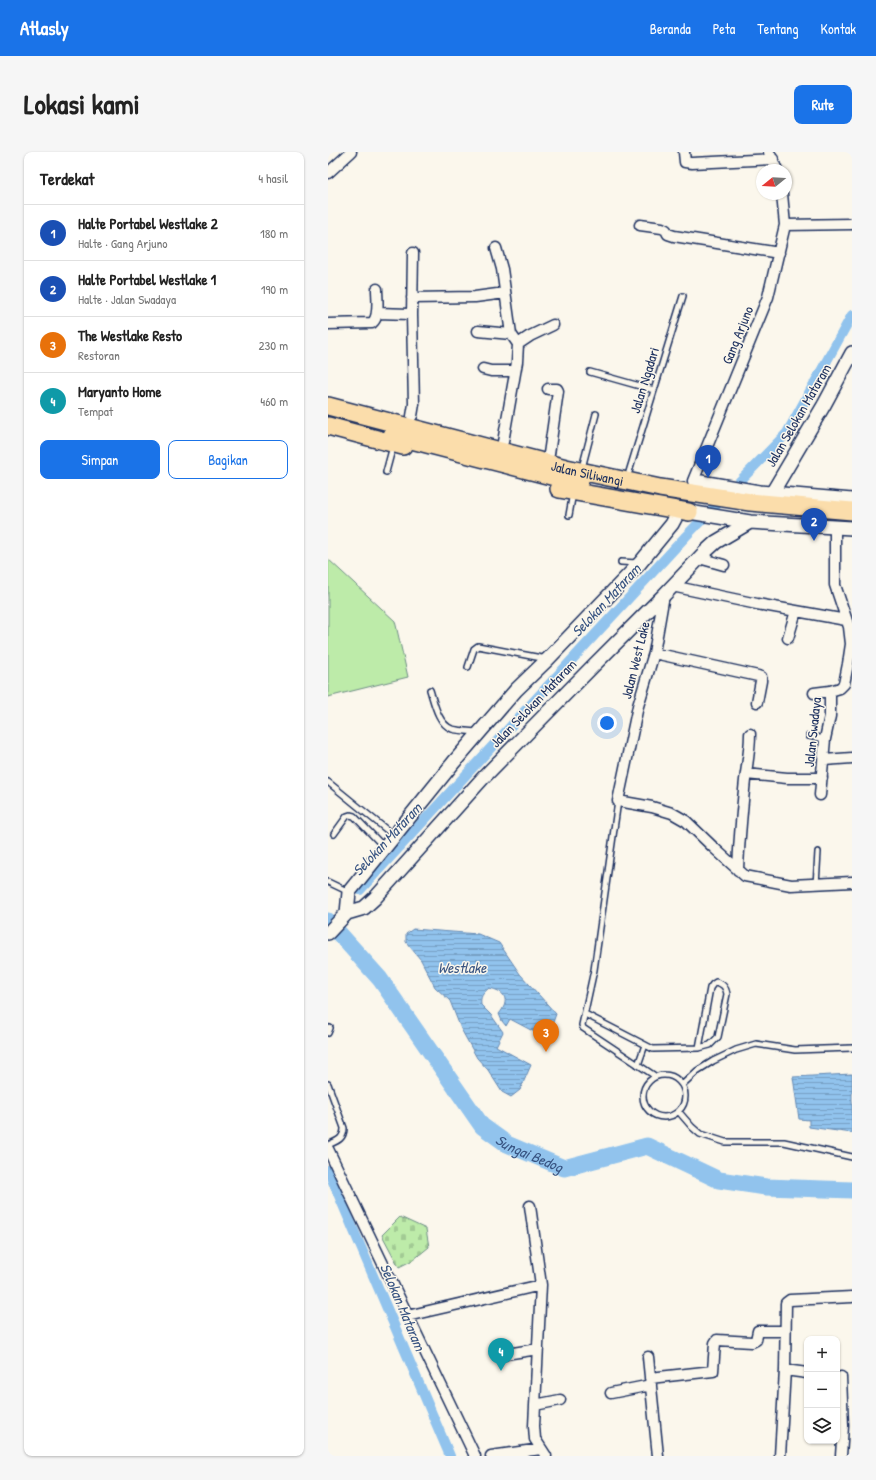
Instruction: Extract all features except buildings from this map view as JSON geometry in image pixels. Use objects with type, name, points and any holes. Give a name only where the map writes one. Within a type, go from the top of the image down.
[{"type":"highway","points":[[328,396],[358,409],[412,416],[550,454],[579,476],[629,472],[697,482]]},
{"type":"highway","name":"Jalan Siliwangi","points":[[328,406],[358,409],[442,441],[555,477],[579,476],[659,493],[755,504],[852,511]]},
{"type":"highway","name":"Jalan Siliwangi","points":[[328,418],[371,433],[442,441]]},
{"type":"highway","points":[[328,426],[371,433],[394,443],[579,476],[685,510]]},
{"type":"highway","name":"Jalan Siliwangi","points":[[755,504],[815,519],[852,520]]},
{"type":"street","points":[[328,174],[351,152]]},
{"type":"street","points":[[684,152],[684,162],[692,163],[771,156]]},
{"type":"street","name":"Gang Arjuno","points":[[697,482],[768,297],[786,225],[783,200]]},
{"type":"street","points":[[786,225],[852,224]]},
{"type":"street","points":[[640,225],[662,228],[666,230],[668,234],[674,236],[779,253]]},
{"type":"street","points":[[496,248],[502,269],[511,334],[518,344],[503,442]]},
{"type":"street","points":[[412,416],[414,404],[412,316],[413,253]]},
{"type":"street","points":[[328,324],[369,324],[375,322],[377,312],[376,289]]},
{"type":"street","points":[[412,298],[475,297],[505,293]]},
{"type":"street","points":[[377,312],[410,314],[412,316]]},
{"type":"street","points":[[518,344],[530,336],[553,325]]},
{"type":"street","points":[[478,331],[511,334]]},
{"type":"street","name":"Jalan Selokan Mataram","points":[[328,933],[344,916],[364,908],[375,898],[483,778],[699,558],[755,504],[824,405],[851,355]]},
{"type":"street","points":[[483,369],[498,372],[508,370],[515,371]]},
{"type":"street","points":[[548,388],[557,389],[558,391],[550,454]]},
{"type":"street","points":[[697,482],[755,504],[835,527],[852,528]]},
{"type":"street","points":[[685,510],[729,519],[755,504],[852,500]]},
{"type":"street","name":"Jalan Selokan Mataram","points":[[349,892],[454,762],[516,690],[548,659],[640,563],[685,510]]},
{"type":"street","name":"Jalan Swadaya","points":[[746,774],[787,778],[822,778],[825,739],[830,716],[830,692],[840,688],[844,684],[850,665],[851,644],[849,628],[836,585],[835,527]]},
{"type":"street","points":[[699,558],[724,565]]},
{"type":"street","points":[[668,591],[757,604],[846,620]]},
{"type":"street","name":"Jalan West Lake","points":[[618,801],[638,706],[654,653],[668,591]]},
{"type":"street","points":[[788,638],[796,611]]},
{"type":"street","points":[[654,653],[758,676],[760,677],[761,681],[757,702]]},
{"type":"street","points":[[814,693],[830,692]]},
{"type":"street","points":[[738,870],[746,774],[750,755],[750,734]]},
{"type":"street","points":[[824,760],[852,758]]},
{"type":"street","points":[[820,795],[822,778]]},
{"type":"street","points":[[618,801],[666,811],[686,821],[745,876],[791,885],[816,885],[852,882]]},
{"type":"street","points":[[344,916],[349,892]]},
{"type":"street","points":[[328,1149],[475,1456]]},
{"type":"street","points":[[491,1456],[544,1453],[535,1439],[534,1426],[541,1285],[530,1206]]},
{"type":"street","points":[[407,1316],[541,1285]]},
{"type":"street","points":[[780,1456],[785,1370],[786,1303],[787,1301],[852,1297]]},
{"type":"street","points":[[611,1393],[651,1381],[713,1371],[715,1342],[717,1340],[752,1342],[756,1340],[758,1331],[785,1331]]},
{"type":"street","points":[[500,1355],[538,1349]]},
{"type":"street","points":[[648,1357],[658,1456]]},
{"type":"street","points":[[785,1370],[804,1373]]},
{"type":"street","points":[[840,1376],[852,1377]]},
{"type":"street","points":[[840,1388],[843,1426],[840,1456]]},
{"type":"street","points":[[535,1404],[560,1400]]},
{"type":"lane","name":"Jalan Ngadari","points":[[629,472],[683,296]]},
{"type":"lane","points":[[590,372],[654,390]]},
{"type":"lane","points":[[569,515],[596,414]]},
{"type":"lane","points":[[386,472],[394,443]]},
{"type":"lane","points":[[621,562],[640,563]]},
{"type":"lane","points":[[468,667],[474,649],[478,646],[548,659]]},
{"type":"lane","points":[[430,690],[437,711],[444,723],[451,728],[480,732]]},
{"type":"lane","points":[[809,736],[825,739]]},
{"type":"lane","points":[[328,782],[394,835]]},
{"type":"lane","points":[[618,801],[594,970],[582,1024],[583,1028],[655,1076]]},
{"type":"lane","points":[[334,834],[347,816],[354,816],[384,848]]},
{"type":"lane","points":[[816,885],[818,852]]},
{"type":"lane","points":[[328,882],[349,892]]},
{"type":"lane","points":[[585,1014],[654,1049],[699,1048],[710,1044],[718,1037],[727,994],[726,989],[721,983],[716,982],[710,988],[699,1048]]},
{"type":"lane","points":[[682,1085],[697,1071],[713,1061],[736,1050],[756,1044],[795,1050],[852,1048]]},
{"type":"lane","points":[[638,1065],[645,1045]]},
{"type":"lane","points":[[665,1075],[675,1078],[682,1085],[685,1094],[684,1104],[679,1112],[668,1118],[655,1116],[646,1108],[642,1096],[646,1084],[655,1076],[665,1075]]},
{"type":"lane","points":[[328,1084],[344,1128],[344,1134],[342,1138],[328,1145]]},
{"type":"lane","points":[[679,1112],[700,1134],[725,1142],[784,1142],[852,1157]]},
{"type":"green space","points":[[328,559],[395,621],[408,677],[328,697]]},
{"type":"green space","points":[[400,1217],[426,1229],[429,1247],[413,1260],[399,1267],[382,1235]]},
{"type":"water","name":"Westlake","points":[[413,929],[478,934],[499,943],[520,974],[556,1014],[546,1038],[510,1019],[506,1026],[499,1014],[505,1001],[503,994],[495,989],[489,988],[482,996],[481,1005],[491,1015],[503,1032],[496,1046],[531,1065],[520,1090],[511,1097],[502,1092],[488,1070],[477,1058],[461,1029],[450,1001],[435,987],[421,960],[406,942],[406,934]]},
{"type":"water","points":[[852,1074],[852,1133],[809,1127],[809,1120],[799,1119],[793,1077]]},
{"type":"waterway","name":"Selokan Mataram","points":[[360,890],[686,536],[787,433],[852,315]]},
{"type":"waterway","name":"Sungai Bedog","points":[[328,921],[380,979],[482,1126],[507,1144],[564,1168],[647,1146],[719,1180],[766,1187],[852,1190]]},
{"type":"waterway","name":"Selokan Mataram","points":[[328,1170],[450,1456]]},
{"type":"place","name":"Halte Portabel Westlake 2","points":[[708,478]]},
{"type":"place","name":"Halte Portabel Westlake 1","points":[[814,541]]},
{"type":"place","name":"The Westlake Resto","points":[[546,1052]]},
{"type":"place","name":"Maryanto Home","points":[[501,1371]]}]
